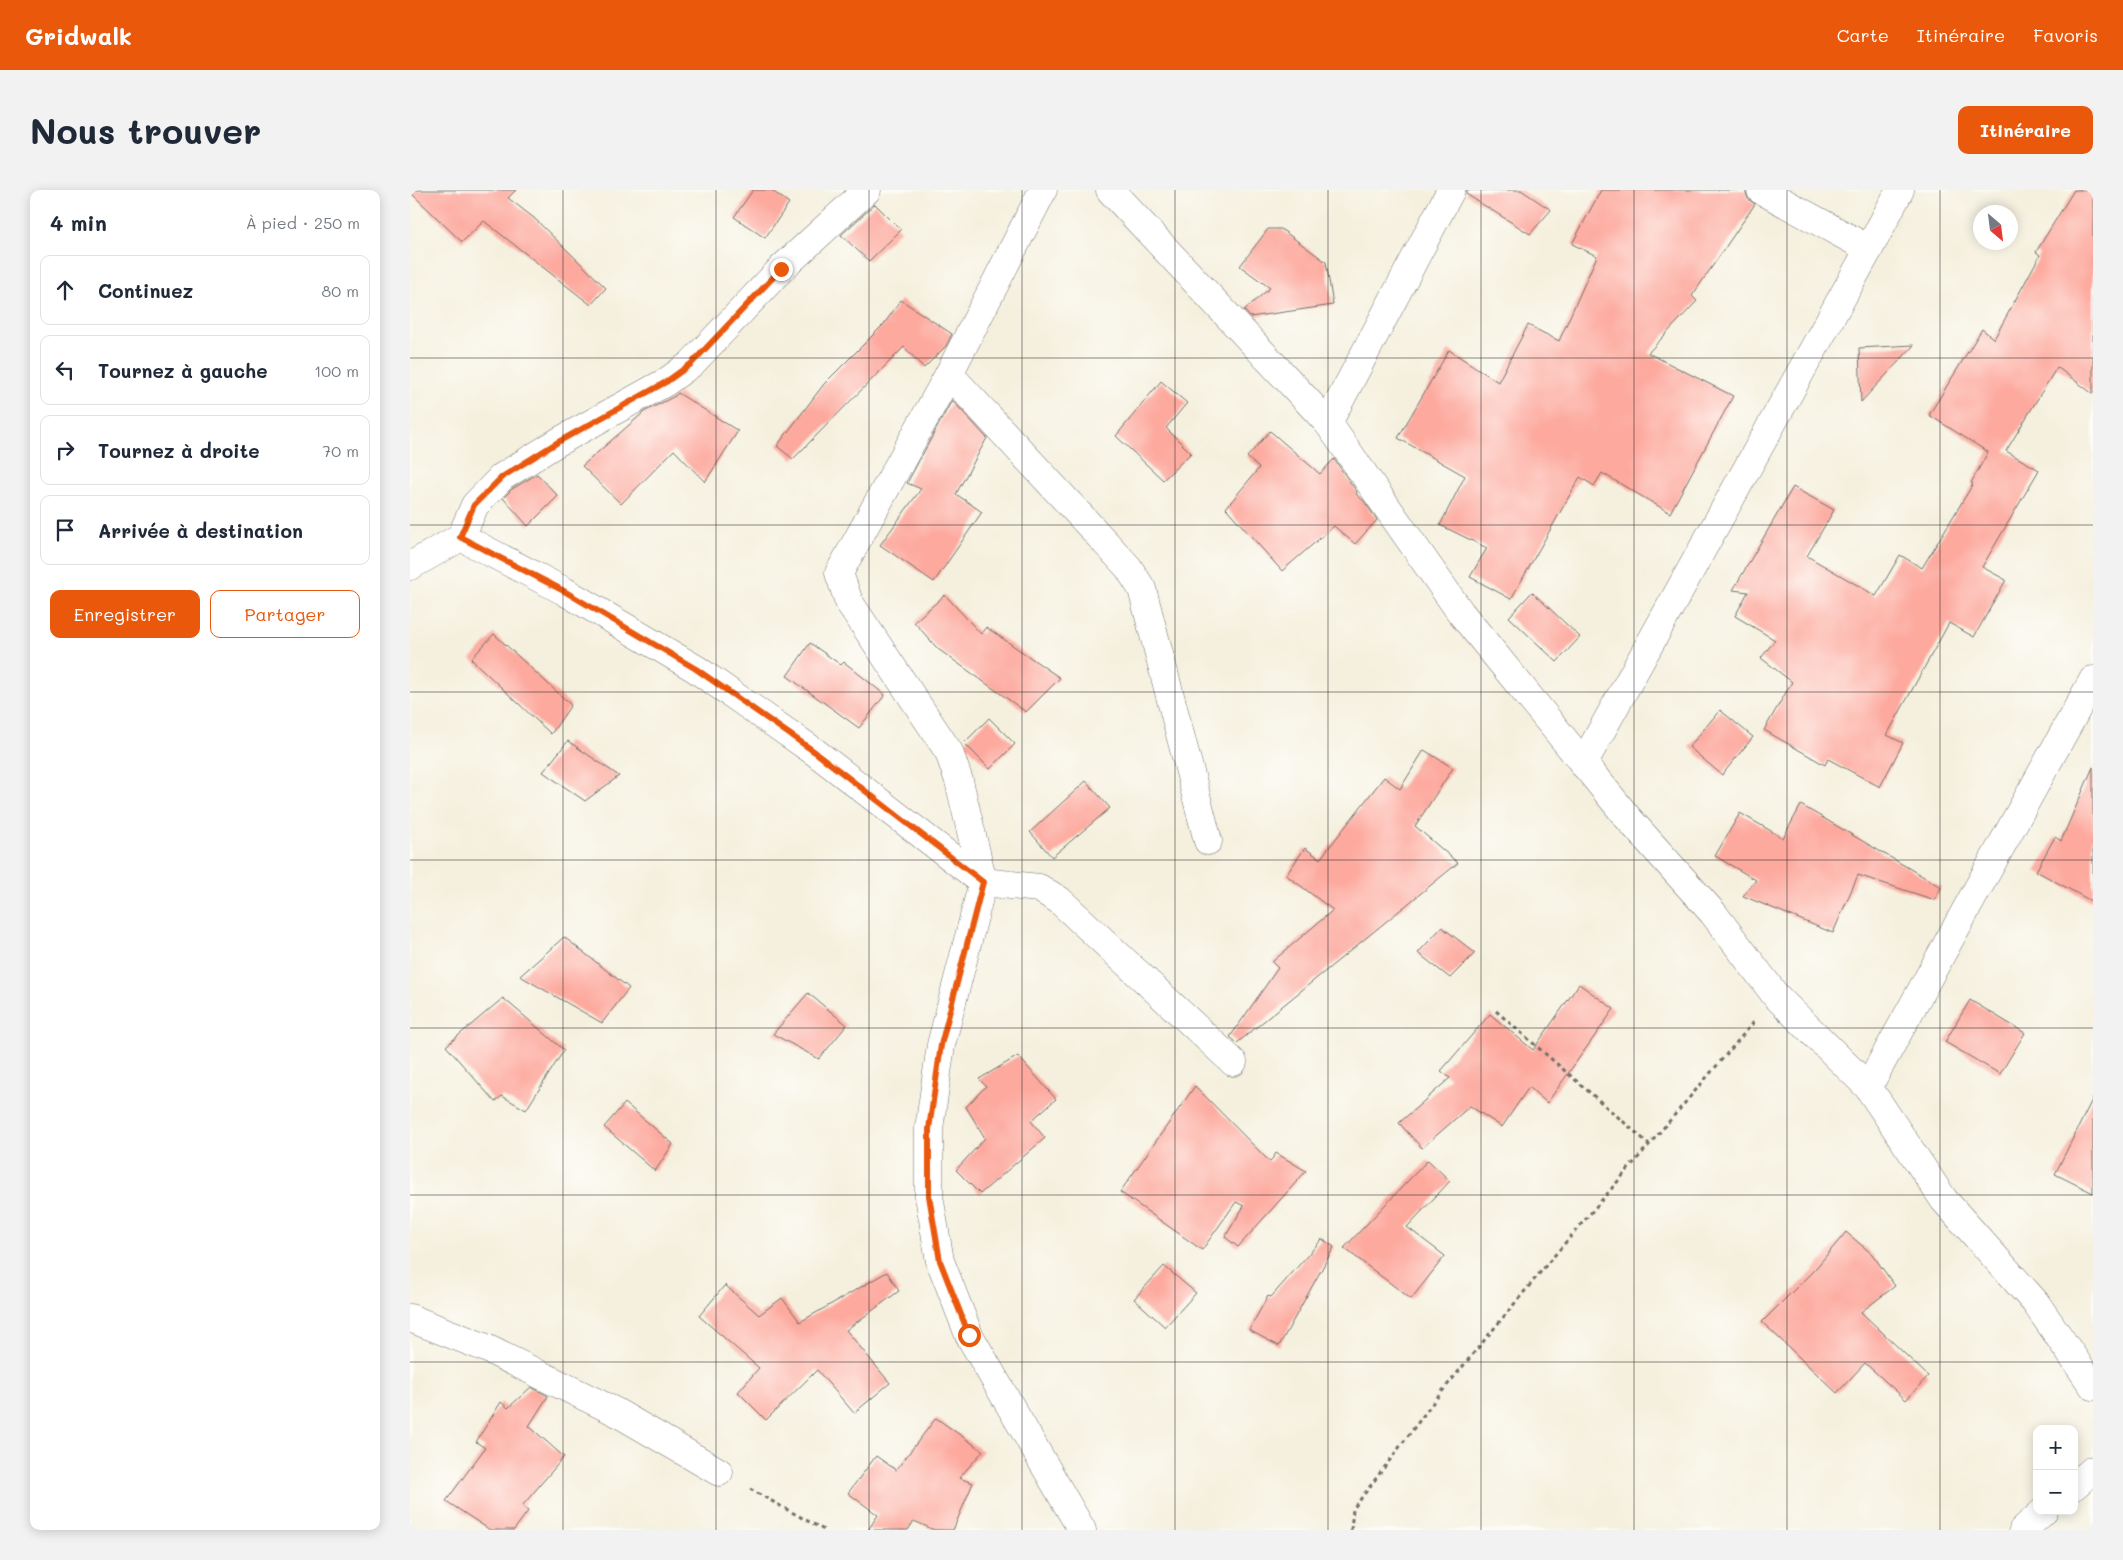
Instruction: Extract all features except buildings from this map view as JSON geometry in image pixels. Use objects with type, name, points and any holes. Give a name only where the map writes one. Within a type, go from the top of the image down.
[{"type":"street","points":[[410,566],[460,537],[474,505],[502,477],[558,442],[666,382],[691,364],[781,269],[867,190]]},
{"type":"street","points":[[1043,190],[949,374],[839,573],[848,602],[949,752],[959,781],[983,882],[941,1045],[929,1129],[929,1196],[940,1261],[969,1335],[1082,1530]]},
{"type":"street","points":[[1110,190],[1328,423],[1461,613],[1628,818],[1713,913],[1776,996],[1868,1087],[1944,1200],[2035,1302],[2093,1386]]},
{"type":"street","points":[[1328,423],[1451,190]]},
{"type":"street","points":[[1761,190],[1869,249]]},
{"type":"street","points":[[1583,764],[1900,190]]},
{"type":"street","points":[[949,374],[1128,567],[1142,589],[1208,841]]},
{"type":"street","points":[[460,537],[564,591],[696,669],[815,752],[983,882],[1039,888],[1060,900],[1233,1062]]},
{"type":"street","points":[[1868,1087],[2093,680]]},
{"type":"street","points":[[410,1318],[486,1348],[616,1412],[719,1472]]},
{"type":"street","points":[[2078,1483],[2093,1470]]},
{"type":"street","points":[[2023,1530],[2040,1515]]},
{"type":"path","points":[[1351,1530],[1354,1509],[1434,1400],[1776,996]]},
{"type":"path","points":[[1496,1011],[1649,1144]]},
{"type":"path","points":[[719,1472],[824,1530]]},
{"type":"route","points":[[781,269],[691,364],[666,382],[558,442],[502,477],[474,505],[460,537],[564,591],[696,669],[815,752],[983,882],[941,1045],[929,1129],[929,1196],[940,1261],[969,1335]]}]
